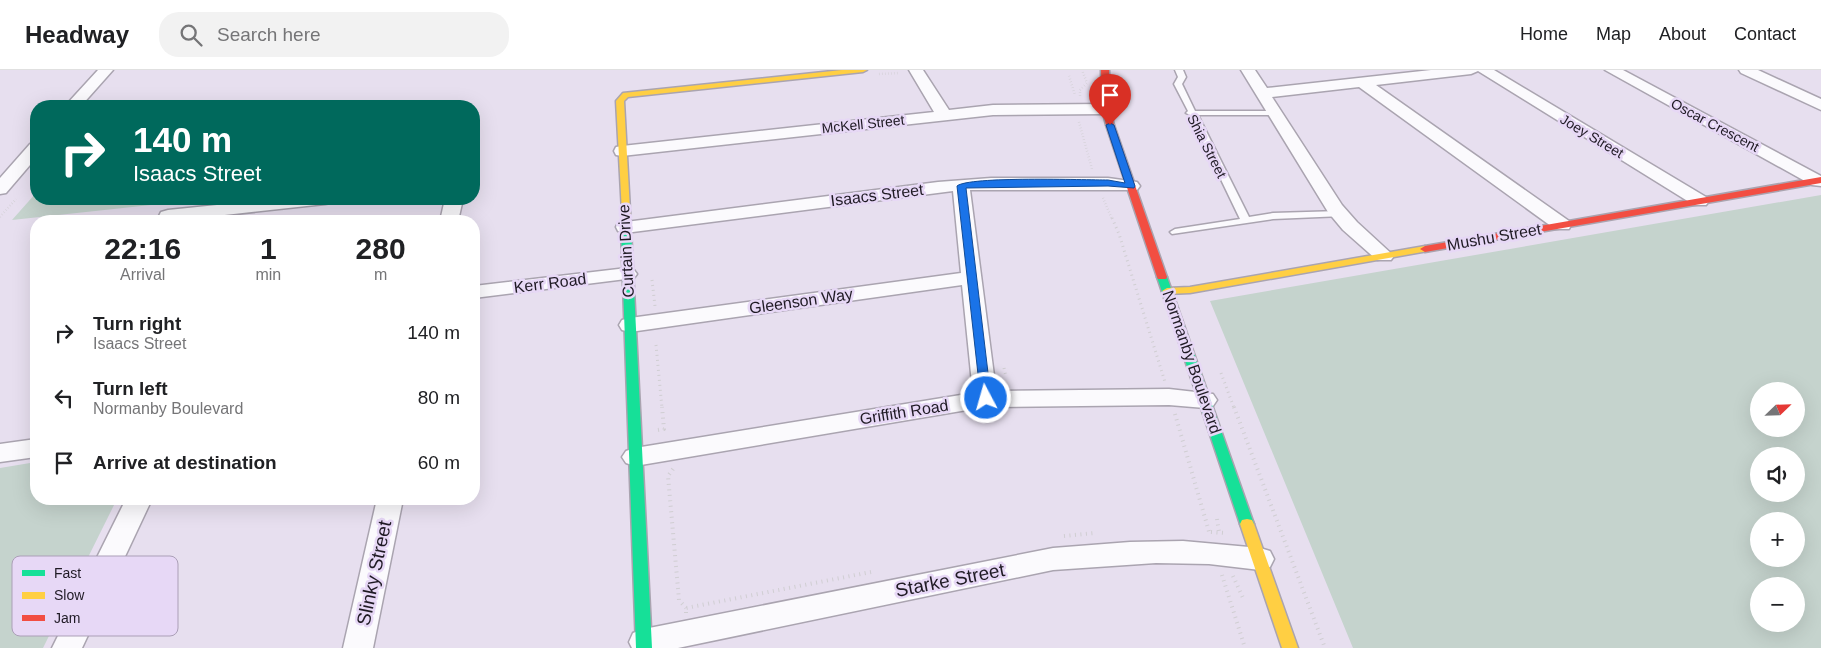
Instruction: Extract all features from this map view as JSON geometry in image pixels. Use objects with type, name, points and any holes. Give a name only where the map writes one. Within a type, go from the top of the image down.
[{"type":"street","points":[[78,100],[106,70]]},
{"type":"street","name":"Curtain Drive","points":[[644,645],[619,104],[626,95],[863,70]]},
{"type":"street","points":[[1248,70],[1340,214],[1384,256]]},
{"type":"street","points":[[1264,93],[1471,70]]},
{"type":"street","name":"Joey Street","points":[[1484,70],[1700,201]]},
{"type":"street","name":"Oscar Crescent","points":[[1612,70],[1820,180]]},
{"type":"street","points":[[1746,70],[1821,104]]},
{"type":"street","points":[[910,72],[944,115]]},
{"type":"street","name":"Normanby Boulevard","points":[[1105,72],[1106,109],[1290,648]]},
{"type":"street","points":[[1363,83],[1562,225]]},
{"type":"street","name":"McKell Street","points":[[622,152],[993,110],[1106,109]]},
{"type":"street","points":[[0,189],[30,155]]},
{"type":"street","name":"Mushu Street","points":[[1167,291],[1190,290],[1820,180]]},
{"type":"street","name":"Isaacs Street","points":[[625,227],[991,183],[1108,183],[1131,186]]},
{"type":"street","points":[[961,186],[986,398]]},
{"type":"street","points":[[199,215],[278,205]]},
{"type":"street","name":"Kerr Road","points":[[480,291],[627,274]]},
{"type":"street","name":"Gleenson Way","points":[[630,325],[972,278]]},
{"type":"street","name":"Griffith Road","points":[[635,457],[668,440],[986,398],[1170,397],[1208,409]]},
{"type":"street","points":[[0,453],[30,446]]},
{"type":"street","points":[[112,556],[136,505]]},
{"type":"street","name":"Slinky Street","points":[[358,648],[389,505]]},
{"type":"street","name":"Starke Street","points":[[644,645],[1053,559],[1116,552],[1216,566],[1264,570]]},
{"type":"street","points":[[68,648],[74,636]]},
{"type":"lane","name":"Shia Street","points":[[1179,70],[1182,77],[1178,84],[1190,113],[1246,221]]},
{"type":"lane","points":[[1190,113],[1276,113]]},
{"type":"lane","points":[[1175,232],[1272,216],[1340,214]]},
{"type":"path","points":[[878,74],[910,72]]},
{"type":"path","points":[[1077,116],[1095,177]]},
{"type":"path","points":[[1101,194],[1119,234],[1170,397]]},
{"type":"path","points":[[0,217],[18,196]]},
{"type":"path","points":[[1218,364],[1326,648]]},
{"type":"path","points":[[1236,411],[1208,409],[1174,411],[1216,566],[1245,648]]},
{"type":"path","points":[[668,440],[674,468],[668,476],[679,600],[686,608]]},
{"type":"path","points":[[1216,566],[1232,572],[1264,570],[1297,573]]},
{"type":"shaded area","points":[[1821,195],[1821,648],[1353,648],[1210,301]]},
{"type":"shaded area","points":[[30,200],[30,205],[151,205],[58,215],[30,215],[30,218],[12,220]]},
{"type":"shaded area","points":[[30,463],[30,505],[114,505],[89,556],[12,556],[12,636],[49,636],[43,648],[0,648],[0,468]]},
{"type":"traffic: fast","points":[[626,229],[644,648]]},
{"type":"traffic: fast","points":[[1162,277],[1247,524]]},
{"type":"traffic: slow","points":[[626,229],[620,101],[626,95],[863,70]]},
{"type":"traffic: slow","points":[[1167,291],[1190,290],[1425,249]]},
{"type":"traffic: slow","points":[[1247,524],[1290,648]]},
{"type":"traffic: jam","points":[[1105,70],[1106,109],[1110,125],[1162,277]]},
{"type":"traffic: jam","points":[[1425,249],[1821,180]]},
{"type":"route","points":[[986,398],[961,186],[991,183],[1108,183],[1131,186],[1110,125]]}]
